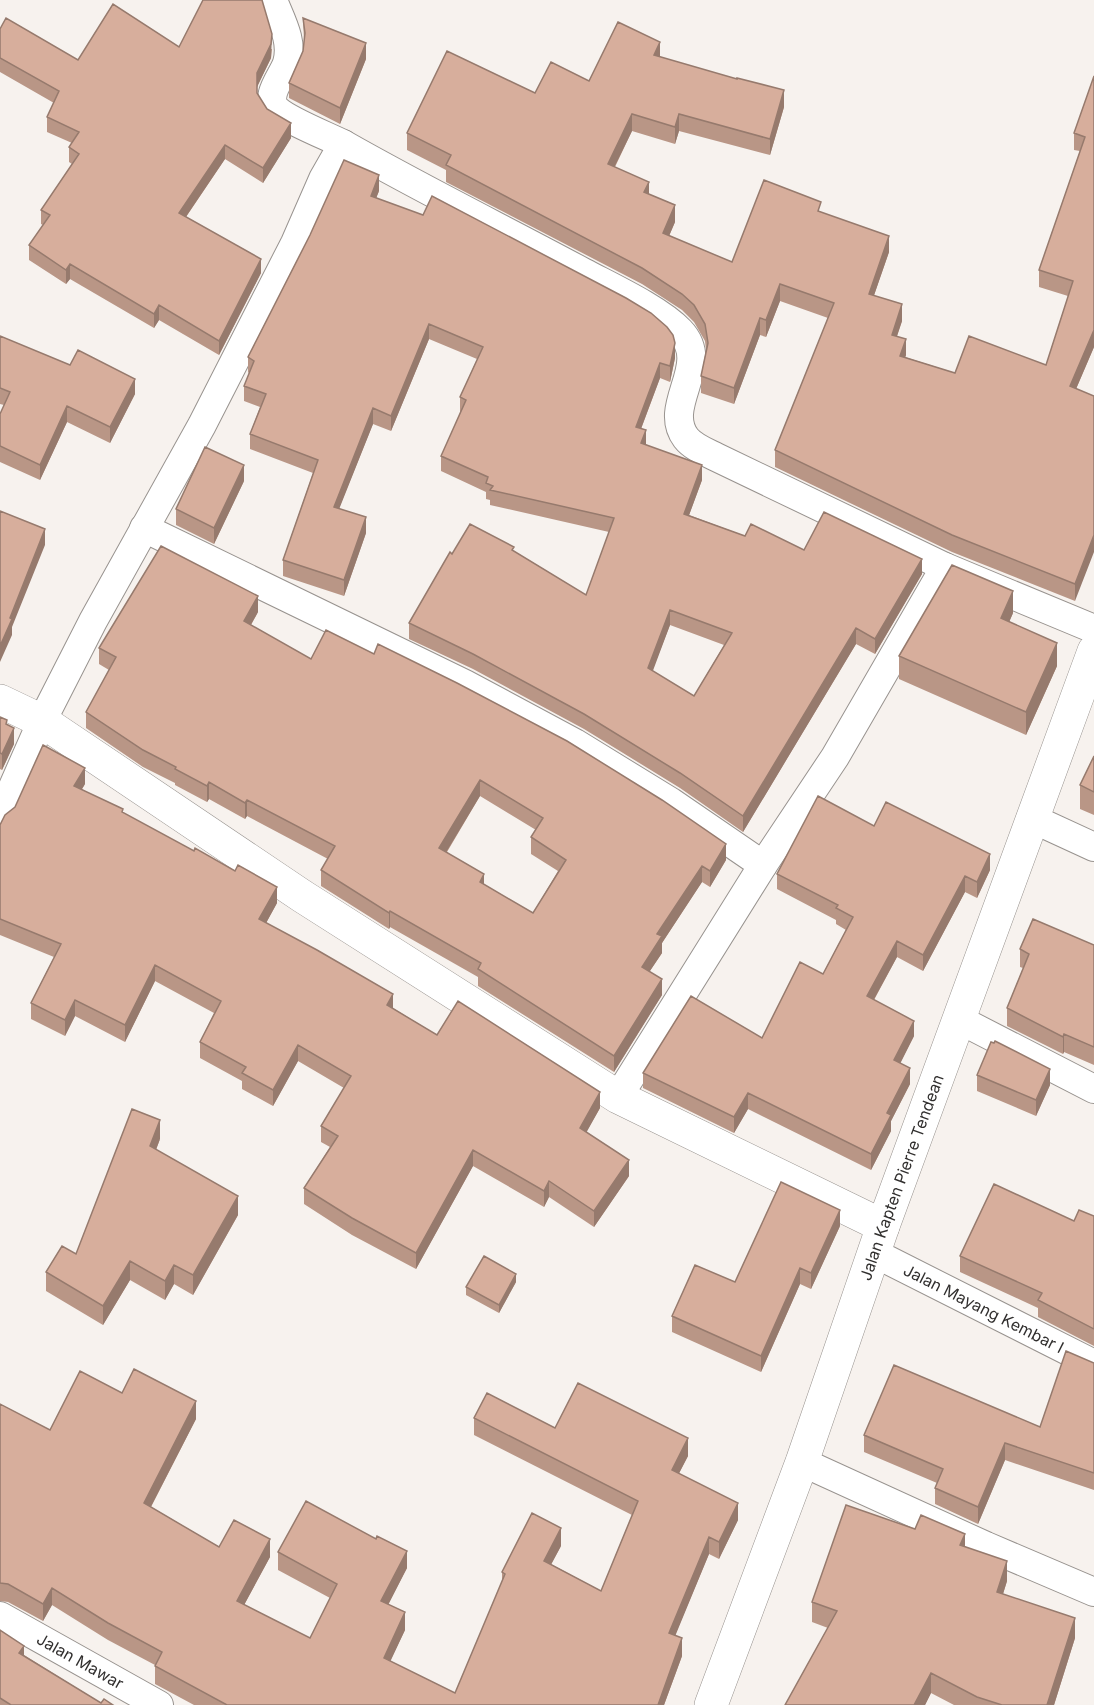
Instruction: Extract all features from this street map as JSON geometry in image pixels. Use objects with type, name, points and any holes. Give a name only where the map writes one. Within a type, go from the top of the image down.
[{"type":"main road","name":"Jalan Kapten Pierre Tendean","points":[[711,1705],[802,1462],[878,1239],[1094,651]]},
{"type":"main road","points":[[0,701],[42,721],[302,896],[618,1097],[878,1239]]},
{"type":"street","points":[[275,5],[287,35],[289,49],[287,64],[273,91],[272,103],[276,110],[619,291],[674,325],[683,334],[691,350],[691,368],[678,419],[687,439],[693,445],[945,567],[1094,629]]},
{"type":"street","points":[[0,816],[42,721],[93,621],[207,415],[295,243],[323,179],[343,144]]},
{"type":"street","points":[[144,528],[465,684],[565,737],[671,802],[763,865]]},
{"type":"street","points":[[618,1097],[763,865],[835,758],[945,567]]},
{"type":"street","points":[[1031,818],[1094,847]]},
{"type":"street","points":[[958,1019],[1094,1089]]},
{"type":"street","name":"Jalan Mayang Kembar I","points":[[878,1239],[1094,1364]]},
{"type":"street","points":[[802,1462],[986,1546],[1094,1592]]},
{"type":"street","name":"Jalan Mawar","points":[[0,1616],[159,1705]]},
{"type":"building","points":[[203,0],[262,0],[272,34],[271,44],[257,73],[257,93],[267,109],[291,123],[263,168],[225,145],[179,213],[261,259],[219,341],[159,305],[154,314],[70,264],[66,270],[29,245],[50,215],[41,210],[79,154],[69,147],[79,132],[47,117],[59,91],[0,58],[0,29],[6,18],[78,60],[113,4],[179,47]]},
{"type":"building","points":[[303,18],[366,43],[340,108],[289,83],[303,51],[305,33]]},
{"type":"building","points":[[618,22],[660,42],[654,55],[784,90],[770,139],[679,114],[675,127],[632,114],[608,164],[649,182],[644,192],[675,205],[663,233],[732,262],[764,180],[821,202],[818,211],[889,236],[869,294],[902,304],[892,335],[906,339],[900,356],[955,373],[969,336],[1046,365],[1073,281],[1039,270],[1085,137],[1074,133],[1094,76],[1094,330],[1070,386],[1094,396],[1094,535],[1075,584],[952,535],[775,450],[834,303],[780,284],[766,320],[760,318],[734,388],[701,376],[708,343],[705,324],[694,305],[682,294],[642,268],[446,165],[451,155],[407,133],[447,51],[535,93],[551,62],[589,81]]},
{"type":"building","points":[[344,160],[379,175],[371,196],[423,215],[432,196],[626,298],[651,313],[673,335],[675,343],[670,366],[660,363],[636,427],[646,430],[641,443],[702,465],[684,514],[745,536],[751,524],[804,550],[824,512],[922,559],[875,639],[856,628],[743,816],[680,773],[584,714],[473,654],[409,623],[450,552],[452,554],[470,524],[514,547],[512,550],[586,595],[614,518],[490,490],[493,486],[486,483],[488,477],[441,456],[466,400],[460,397],[483,347],[429,324],[391,416],[373,408],[334,507],[366,517],[344,580],[283,560],[318,460],[250,434],[266,394],[244,386],[254,361],[248,357],[310,235]],"holes":[[[670,610],[732,633],[694,696],[648,668]]]},
{"type":"building","points":[[0,336],[70,365],[78,350],[135,379],[110,427],[67,406],[40,465],[0,446],[0,414],[10,392],[0,388]]},
{"type":"building","points":[[205,447],[244,465],[214,528],[176,509]]},
{"type":"building","points":[[0,511],[45,529],[0,646]]},
{"type":"building","points":[[161,546],[258,596],[244,621],[311,659],[326,630],[374,654],[378,644],[567,741],[662,800],[726,844],[710,871],[702,866],[657,934],[662,936],[642,967],[662,979],[614,1056],[478,969],[481,963],[390,911],[389,913],[321,870],[335,846],[247,800],[245,803],[209,782],[207,786],[175,769],[176,767],[143,750],[86,712],[116,657],[99,648]],"holes":[[[480,780],[543,818],[531,837],[566,860],[533,913],[480,882],[484,874],[439,848]]]},
{"type":"building","points":[[952,565],[1013,591],[1001,618],[1057,643],[1026,712],[899,656]]},
{"type":"building","points":[[0,717],[7,720],[6,724],[14,728],[2,754],[0,753]]},
{"type":"building","points":[[43,745],[85,768],[74,786],[123,809],[122,812],[194,851],[195,848],[235,871],[238,865],[277,887],[259,919],[393,994],[387,1005],[437,1035],[458,1001],[600,1092],[580,1128],[629,1160],[594,1211],[549,1181],[544,1191],[473,1150],[416,1253],[352,1218],[304,1188],[338,1136],[321,1126],[351,1076],[298,1045],[273,1090],[242,1073],[246,1067],[200,1042],[221,1001],[155,965],[125,1025],[75,1000],[65,1020],[31,1003],[61,944],[0,919],[0,825],[5,815],[15,807]]},
{"type":"building","points":[[1094,756],[1094,792],[1080,785]]},
{"type":"building","points":[[818,796],[874,826],[886,802],[990,854],[977,882],[965,876],[923,955],[897,941],[867,996],[914,1021],[894,1060],[910,1068],[887,1113],[891,1115],[871,1154],[748,1093],[734,1117],[643,1073],[691,996],[762,1038],[800,962],[823,974],[853,917],[836,908],[838,905],[777,874]]},
{"type":"building","points":[[1033,919],[1094,945],[1094,1047],[1064,1034],[1063,1037],[1007,1008],[1029,954],[1020,949]]},
{"type":"building","points":[[995,1041],[1050,1069],[1036,1100],[977,1075],[991,1042]]},
{"type":"building","points":[[132,1109],[160,1120],[150,1146],[238,1196],[193,1275],[174,1265],[165,1281],[130,1261],[103,1306],[46,1272],[62,1246],[76,1254]]},
{"type":"building","points":[[781,1182],[840,1210],[811,1273],[800,1268],[761,1356],[672,1316],[695,1265],[735,1282]]},
{"type":"building","points":[[994,1184],[1074,1221],[1079,1210],[1094,1216],[1094,1329],[1038,1300],[1042,1293],[960,1256]]},
{"type":"building","points":[[484,1256],[516,1274],[499,1305],[466,1287]]},
{"type":"building","points":[[1066,1351],[1094,1363],[1094,1473],[1005,1443],[978,1507],[935,1488],[943,1469],[864,1435],[894,1365],[1040,1427]]},
{"type":"building","points":[[134,1369],[196,1401],[144,1503],[219,1547],[234,1520],[270,1539],[237,1601],[310,1638],[337,1584],[278,1552],[306,1501],[376,1539],[377,1536],[407,1551],[381,1601],[405,1612],[384,1658],[455,1693],[505,1574],[502,1572],[532,1513],[561,1528],[544,1561],[601,1591],[638,1501],[474,1418],[487,1393],[555,1428],[578,1383],[688,1438],[672,1470],[738,1503],[719,1542],[709,1537],[669,1633],[682,1638],[658,1705],[227,1705],[155,1666],[162,1652],[108,1623],[52,1588],[43,1604],[8,1584],[0,1583],[0,1404],[50,1430],[80,1371],[122,1393]]},
{"type":"building","points":[[846,1505],[915,1529],[921,1515],[965,1534],[960,1545],[1007,1561],[997,1592],[1075,1618],[1047,1705],[1002,1705],[977,1697],[931,1673],[914,1705],[785,1705],[837,1611],[812,1602]]},
{"type":"building","points":[[0,1630],[24,1646],[19,1653],[101,1703],[104,1699],[113,1705],[11,1705],[0,1698]]}]
